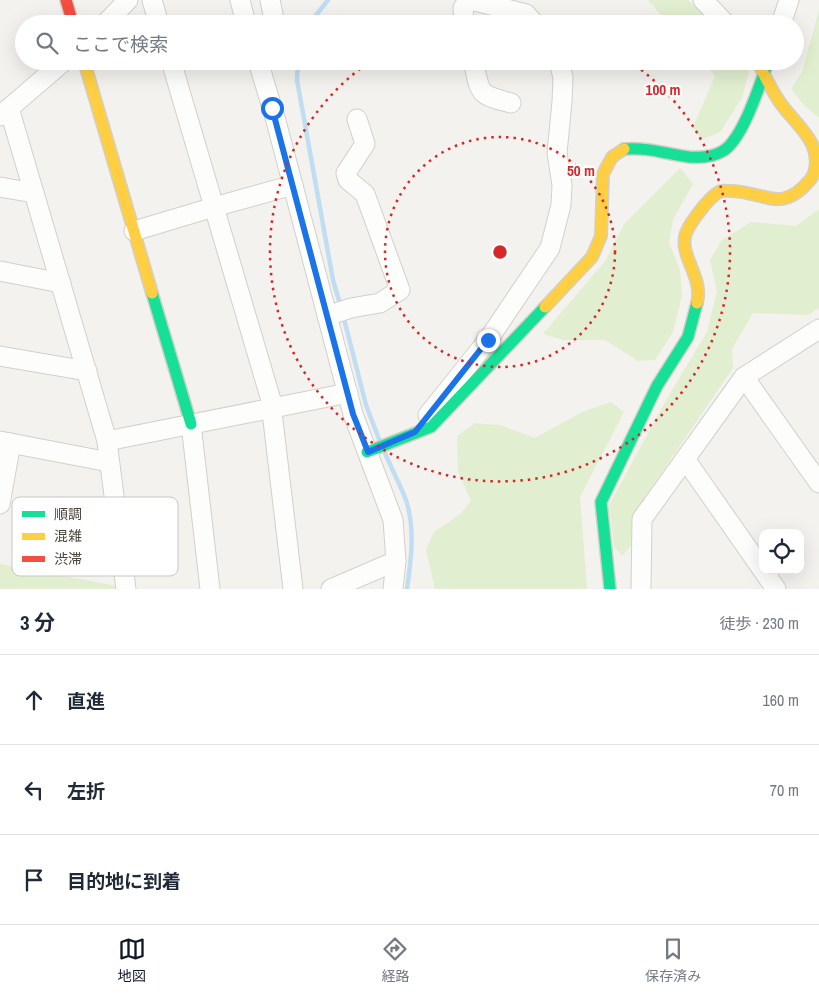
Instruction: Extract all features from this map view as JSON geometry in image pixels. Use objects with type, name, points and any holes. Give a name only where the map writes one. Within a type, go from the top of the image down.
[{"type":"street","points":[[66,0],[70,15]]},
{"type":"street","points":[[114,15],[128,0]]},
{"type":"street","points":[[152,0],[157,15]]},
{"type":"street","points":[[240,0],[244,15]]},
{"type":"street","points":[[270,0],[273,15]]},
{"type":"street","points":[[703,0],[717,15]]},
{"type":"street","points":[[784,15],[789,0]]},
{"type":"street","points":[[463,15],[463,8],[467,2],[474,1],[530,13]]},
{"type":"street","points":[[54,70],[5,112],[34,193],[107,441],[114,497]]},
{"type":"street","points":[[87,70],[191,424],[210,589]]},
{"type":"street","points":[[174,70],[273,407],[272,412],[293,589]]},
{"type":"street","points":[[261,70],[330,315],[353,414],[371,451],[393,520],[396,561],[394,589]]},
{"type":"street","points":[[475,70],[479,88],[482,92],[488,96],[511,103]]},
{"type":"street","points":[[415,432],[488,340],[550,248],[561,205],[562,184],[556,154],[562,102],[560,70]]},
{"type":"street","points":[[610,589],[601,502],[657,386],[688,337],[699,295],[698,284],[684,246],[686,233],[708,199],[720,191],[738,191],[779,200],[801,190],[812,178],[815,170],[816,155],[811,142],[779,101],[762,70]]},
{"type":"street","points":[[371,451],[431,427],[592,257],[601,236],[603,174],[614,155],[623,149],[634,146],[693,158],[707,158],[722,151],[736,137],[766,70]]},
{"type":"street","points":[[330,315],[351,308],[380,303],[400,290],[367,200],[358,188],[348,180],[346,173],[365,144],[357,119]]},
{"type":"street","points":[[134,231],[293,185]]},
{"type":"street","points":[[0,187],[34,193]]},
{"type":"street","points":[[0,271],[61,282]]},
{"type":"street","points":[[641,589],[642,519],[744,376],[819,329]]},
{"type":"street","points":[[0,356],[87,371]]},
{"type":"street","points":[[744,376],[819,483]]},
{"type":"street","points":[[107,441],[348,392]]},
{"type":"street","points":[[0,504],[6,442],[109,462]]},
{"type":"street","points":[[684,459],[776,589]]},
{"type":"street","points":[[331,589],[396,561]]},
{"type":"street","points":[[124,576],[126,589]]},
{"type":"green space","points":[[648,0],[688,0],[704,15],[661,15]]},
{"type":"green space","points":[[819,10],[819,118],[803,104],[791,89],[804,70]]},
{"type":"green space","points":[[710,70],[748,70],[749,72],[742,98],[720,132],[701,140],[693,127],[715,76]]},
{"type":"green space","points":[[680,168],[693,184],[673,219],[669,243],[680,269],[682,296],[673,332],[655,360],[638,361],[605,340],[563,340],[543,334],[606,260],[624,224]]},
{"type":"green space","points":[[819,209],[819,308],[808,315],[753,313],[732,349],[733,368],[634,513],[636,540],[622,556],[614,546],[609,505],[665,402],[707,332],[717,291],[710,260],[722,240],[751,222],[796,226]]},
{"type":"green space","points":[[611,402],[624,412],[580,497],[587,589],[435,589],[426,550],[434,532],[459,515],[471,501],[458,471],[457,436],[475,423],[500,425],[535,438],[582,412]]},
{"type":"green space","points":[[0,564],[12,566],[12,576],[64,576],[117,586],[118,589],[0,589]]},
{"type":"waterway","points":[[316,15],[328,0]]},
{"type":"waterway","points":[[298,70],[297,80],[333,280],[341,307]]},
{"type":"waterway","points":[[343,315],[366,405],[379,439]]},
{"type":"waterway","points":[[385,453],[405,497],[411,524],[412,546],[407,589]]},
{"type":"traffic: fast","points":[[624,149],[649,150],[693,157],[711,156],[723,151],[730,145],[744,123],[765,70]]},
{"type":"traffic: fast","points":[[152,293],[191,424]]},
{"type":"traffic: fast","points":[[610,589],[601,502],[657,386],[688,337],[697,303]]},
{"type":"traffic: fast","points":[[367,452],[431,427],[545,307]]},
{"type":"traffic: slow","points":[[87,70],[152,293]]},
{"type":"traffic: slow","points":[[697,303],[697,284],[685,250],[684,241],[688,229],[705,205],[720,191],[742,192],[772,199],[781,199],[800,191],[813,176],[816,158],[812,144],[779,101],[762,70]]},
{"type":"traffic: slow","points":[[545,307],[592,257],[601,236],[603,174],[612,157],[624,149]]},
{"type":"traffic: jam","points":[[66,0],[70,15]]},
{"type":"route","points":[[272,108],[353,414],[368,452],[415,432],[488,340]]}]
